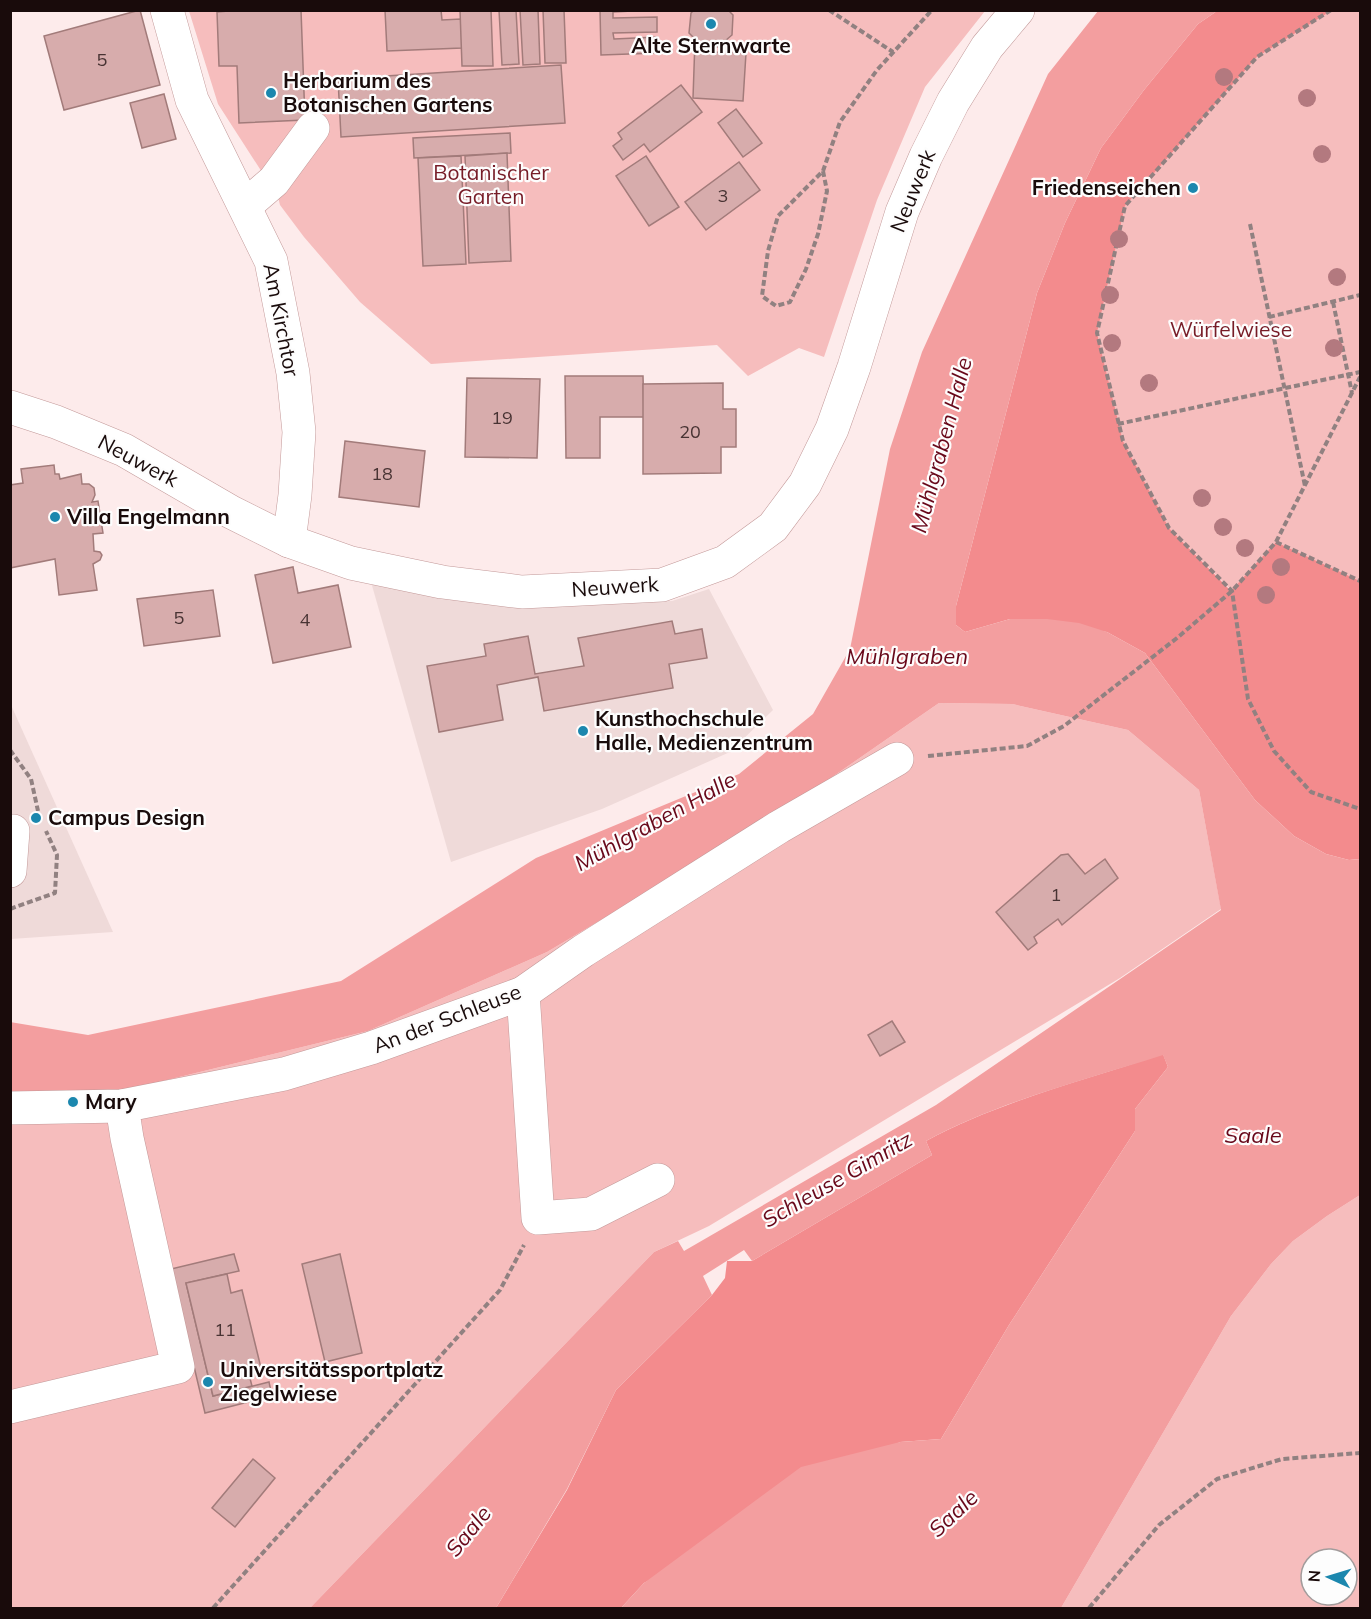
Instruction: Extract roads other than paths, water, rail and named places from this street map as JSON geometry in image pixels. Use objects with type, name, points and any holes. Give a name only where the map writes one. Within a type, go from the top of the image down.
[{"type":"street","name":"Am Kirchtor","points":[[166,10],[192,100],[271,261],[293,373],[299,432],[289,541]]},
{"type":"street","name":"Neuwerk","points":[[10,407],[56,422],[124,450],[231,512],[289,541],[363,566],[442,582],[522,592],[662,585],[725,562],[773,527],[805,484],[832,429],[854,367],[902,212],[926,156],[953,102],[982,56],[1018,10]]},
{"type":"street","points":[[244,206],[274,181],[313,128]]},
{"type":"street","name":"An der Schleuse","points":[[10,1108],[122,1106],[284,1074],[371,1048],[523,993],[583,951],[779,827],[897,759]]},
{"type":"street","points":[[10,871],[13,831]]},
{"type":"street","points":[[523,993],[538,1218],[591,1214],[658,1180]]},
{"type":"street","points":[[10,1407],[178,1367],[127,1138],[122,1106]]},
{"type":"water","points":[[1098,11],[1217,11],[1198,24],[1144,90],[1101,148],[1065,223],[1037,293],[956,606],[956,625],[965,632],[1010,619],[1047,619],[1079,623],[1107,632],[1145,653],[1255,800],[1294,836],[1326,854],[1349,860],[1360,859],[1360,1195],[1293,1241],[1271,1264],[1231,1316],[1061,1608],[621,1608],[644,1583],[801,1467],[900,1442],[941,1439],[1009,1325],[1135,1131],[1135,1109],[1168,1067],[1163,1055],[1012,1103],[953,1127],[926,1141],[932,1155],[752,1261],[744,1250],[703,1276],[712,1295],[616,1390],[567,1489],[496,1608],[310,1608],[654,1252],[678,1241],[684,1251],[936,1105],[1221,910],[1199,790],[1128,730],[1012,704],[939,703],[773,818],[547,952],[368,1031],[122,1091],[11,1094],[10,1022],[88,1035],[341,981],[536,858],[739,774],[813,714],[850,649],[890,449],[922,352],[1048,74]]},
{"type":"place","name":"Alte Sternwarte","points":[[711,24]]},
{"type":"place","name":"Herbarium des Botanischen Gartens","points":[[271,93]]},
{"type":"place","name":"Friedenseichen","points":[[1193,188]]},
{"type":"place","name":"Villa Engelmann","points":[[55,517]]},
{"type":"place","name":"Kunsthochschule Halle, Medienzentrum","points":[[583,731]]},
{"type":"place","name":"Campus Design","points":[[36,818]]},
{"type":"place","name":"Mary","points":[[73,1102]]},
{"type":"place","name":"Universitätssportplatz Ziegelwiese","points":[[208,1382]]},
{"type":"park label","name":"Botanischer Garten","points":[[491,185]]},
{"type":"park label","name":"Würfelwiese","points":[[1231,330]]},
{"type":"water label","name":"Mühlgraben Halle","points":[[941,445]]},
{"type":"water label","name":"Mühlgraben","points":[[907,656]]},
{"type":"water label","name":"Mühlgraben Halle","points":[[655,821]]},
{"type":"water label","name":"Saale","points":[[1253,1135]]},
{"type":"water label","name":"Schleuse Gimritz","points":[[837,1179]]},
{"type":"water label","name":"Saale","points":[[953,1513]]},
{"type":"water label","name":"Saale","points":[[468,1531]]}]
